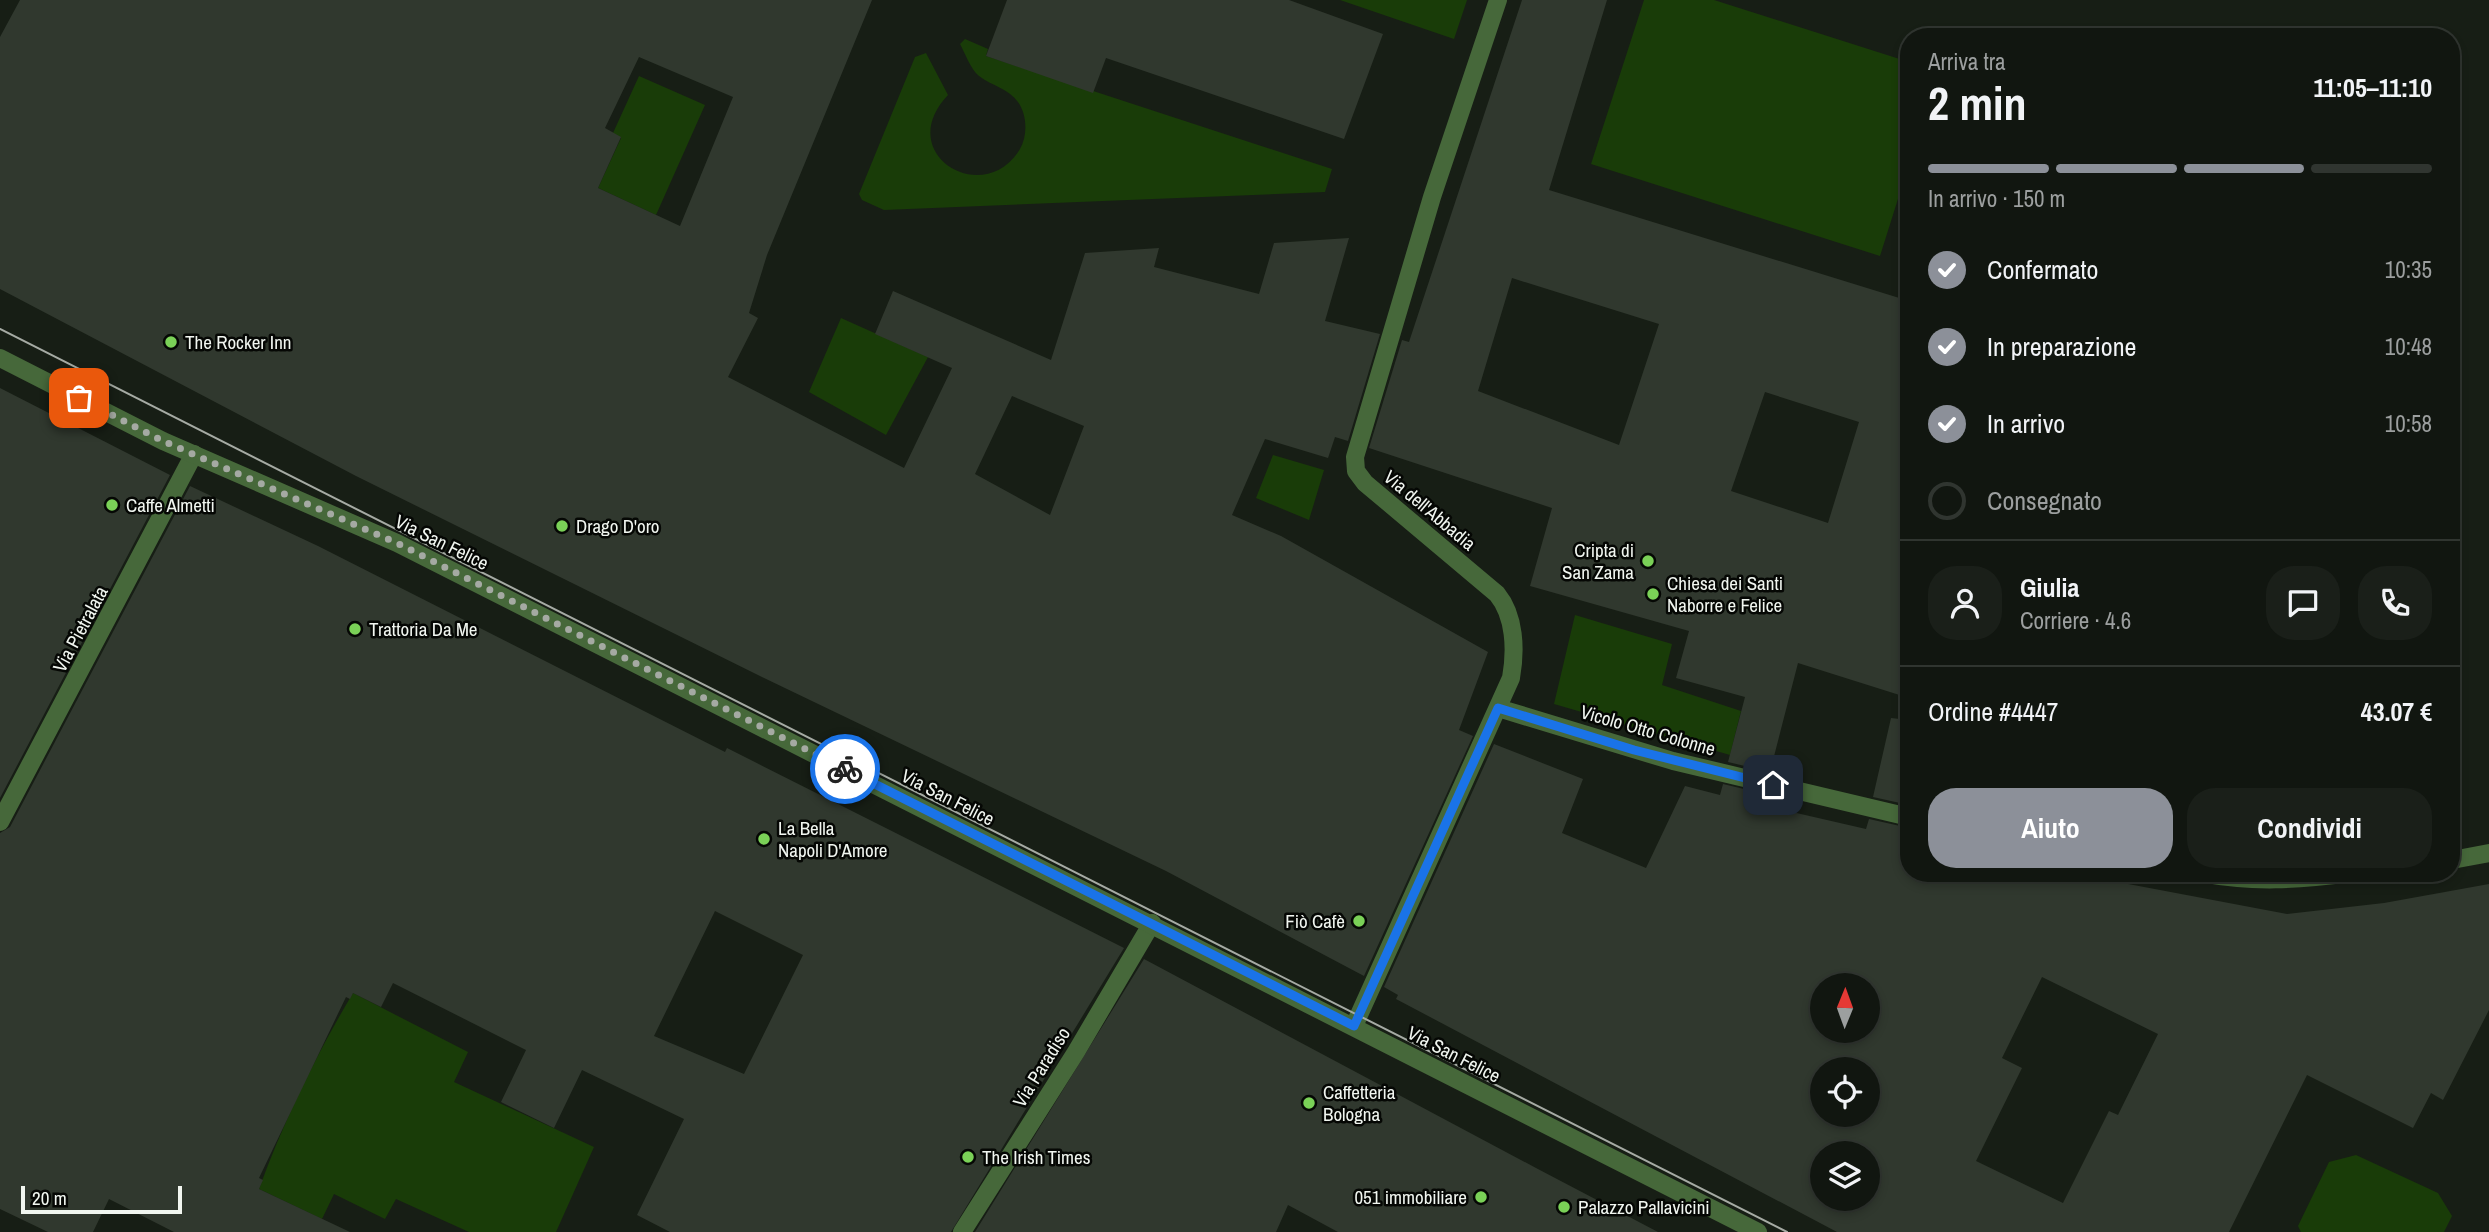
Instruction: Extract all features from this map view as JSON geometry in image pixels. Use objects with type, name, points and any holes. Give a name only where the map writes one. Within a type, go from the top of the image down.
[{"type":"street","name":"Via dell'Abbadia","points":[[1354,1026],[1498,708],[1513,666],[1511,618],[1497,594],[1365,483],[1356,471],[1355,457],[1432,197],[1498,0]]},
{"type":"street","name":"Via San Felice","points":[[0,358],[194,454],[397,543],[1758,1232]]},
{"type":"street","name":"Via Pietralata","points":[[0,822],[194,454]]},
{"type":"street","name":"Vicolo Otto Colonne","points":[[1498,708],[1673,761],[1900,815]]},
{"type":"street","points":[[2460,858],[2489,853]]},
{"type":"street","name":"Via Paradiso","points":[[962,1232],[1076,1052],[1152,923]]},
{"type":"green space","points":[[1340,0],[1467,0],[1454,39]]},
{"type":"green space","points":[[1644,0],[1714,0],[1900,59],[1900,193],[1880,256],[1591,164]]},
{"type":"green space","points":[[965,39],[988,49],[986,56],[1332,169],[1325,192],[884,210],[862,200],[859,194],[915,57],[926,53],[948,95],[934,117],[931,137],[937,154],[950,167],[967,174],[986,174],[1004,166],[1020,149],[1024,141],[1025,126],[1020,105],[1010,94],[976,73],[960,44]]},
{"type":"green space","points":[[639,76],[705,105],[656,215],[598,188],[621,138],[613,133]]},
{"type":"green space","points":[[841,318],[928,357],[886,435],[809,392]]},
{"type":"green space","points":[[1273,455],[1324,470],[1309,520],[1256,498]]},
{"type":"green space","points":[[1575,615],[1672,644],[1662,685],[1741,711],[1730,755],[1554,704]]},
{"type":"green space","points":[[353,993],[468,1052],[454,1082],[594,1147],[556,1232],[469,1232],[396,1199],[385,1219],[334,1194],[322,1219],[259,1189],[302,1088]]},
{"type":"green space","points":[[2356,1155],[2438,1193],[2452,1216],[2444,1232],[2301,1232],[2298,1226],[2329,1162]]},
{"type":"building","points":[[20,0],[872,0],[767,255],[749,313],[758,318],[728,377],[904,468],[952,368],[875,334],[893,291],[1051,360],[1085,253],[1159,248],[1154,267],[1259,294],[1274,243],[1349,238],[1325,321],[1380,334],[1348,441],[1335,437],[1328,458],[1265,439],[1232,515],[1281,536],[1488,652],[1459,730],[1473,736],[1364,976],[1166,871],[762,677],[356,476],[0,289],[0,37]],"holes":[[[639,57],[733,97],[680,226],[598,188],[621,137],[605,128]],[[1012,396],[1084,426],[1050,515],[975,474]]]},
{"type":"building","points":[[1007,0],[1289,0],[1383,34],[1344,139],[1106,58],[1093,93],[986,56]]},
{"type":"building","points":[[1522,0],[1607,0],[1549,190],[1900,298],[1900,695],[1798,663],[1770,772],[1728,762],[1745,697],[1676,678],[1689,631],[1530,586],[1552,508],[1369,448],[1402,340],[1409,342]],"holes":[[[1512,278],[1659,324],[1619,445],[1478,391]],[[1765,392],[1859,422],[1828,523],[1731,491]]]},
{"type":"building","points":[[0,388],[170,475],[0,798]]},
{"type":"building","points":[[190,486],[318,546],[725,752],[727,748],[1124,948],[951,1232],[670,1232],[637,1215],[684,1119],[582,1070],[554,1128],[501,1102],[526,1050],[393,983],[381,1007],[353,993],[350,999],[346,997],[259,1178],[263,1180],[259,1189],[350,1232],[174,1232],[109,1199],[93,1232],[48,1232],[0,1209],[0,833],[10,827]],"holes":[[[715,911],[803,955],[744,1074],[654,1036]]]},
{"type":"building","points":[[1891,718],[1900,719],[1900,803],[1873,797]]},
{"type":"building","points":[[1494,744],[1583,779],[1562,833],[1646,868],[1685,786],[1720,795],[1723,784],[1765,794],[1762,805],[1866,829],[1869,819],[1900,826],[1900,882],[2118,882],[2287,914],[2384,903],[2489,884],[2489,1010],[2443,1100],[2431,1093],[2413,1128],[2307,1075],[2229,1232],[1837,1232],[1396,999],[1398,995],[1384,987]],"holes":[[[2042,977],[2158,1034],[2118,1115],[2109,1111],[2063,1203],[1976,1161],[2022,1068],[2002,1058]]]},
{"type":"building","points":[[1144,959],[1658,1232],[1338,1232],[1288,1205],[1276,1232],[975,1232]]},
{"type":"tram line","points":[[0,329],[1787,1232]]},
{"type":"way so far","points":[[79,398],[163,441],[272,486],[397,543],[845,769]]},
{"type":"place","name":"The Rocker Inn","points":[[171,342]]},
{"type":"place","name":"Caffe Almetti","points":[[112,505]]},
{"type":"place","name":"Drago D'oro","points":[[562,526]]},
{"type":"place","name":"Cripta di San Zama","points":[[1648,561]]},
{"type":"place","name":"Chiesa dei Santi Naborre e Felice","points":[[1653,594]]},
{"type":"place","name":"Trattoria Da Me","points":[[355,629]]},
{"type":"place","name":"La Bella Napoli D'Amore","points":[[764,839]]},
{"type":"place","name":"Fiò Cafè","points":[[1359,921]]},
{"type":"place","name":"Caffetteria Bologna","points":[[1309,1103]]},
{"type":"place","name":"The Irish Times","points":[[968,1157]]},
{"type":"place","name":"051 immobiliare","points":[[1481,1197]]},
{"type":"place","name":"Palazzo Pallavicini","points":[[1564,1207]]},
{"type":"route","points":[[845,769],[1354,1026],[1498,708],[1634,750],[1773,785]]}]
